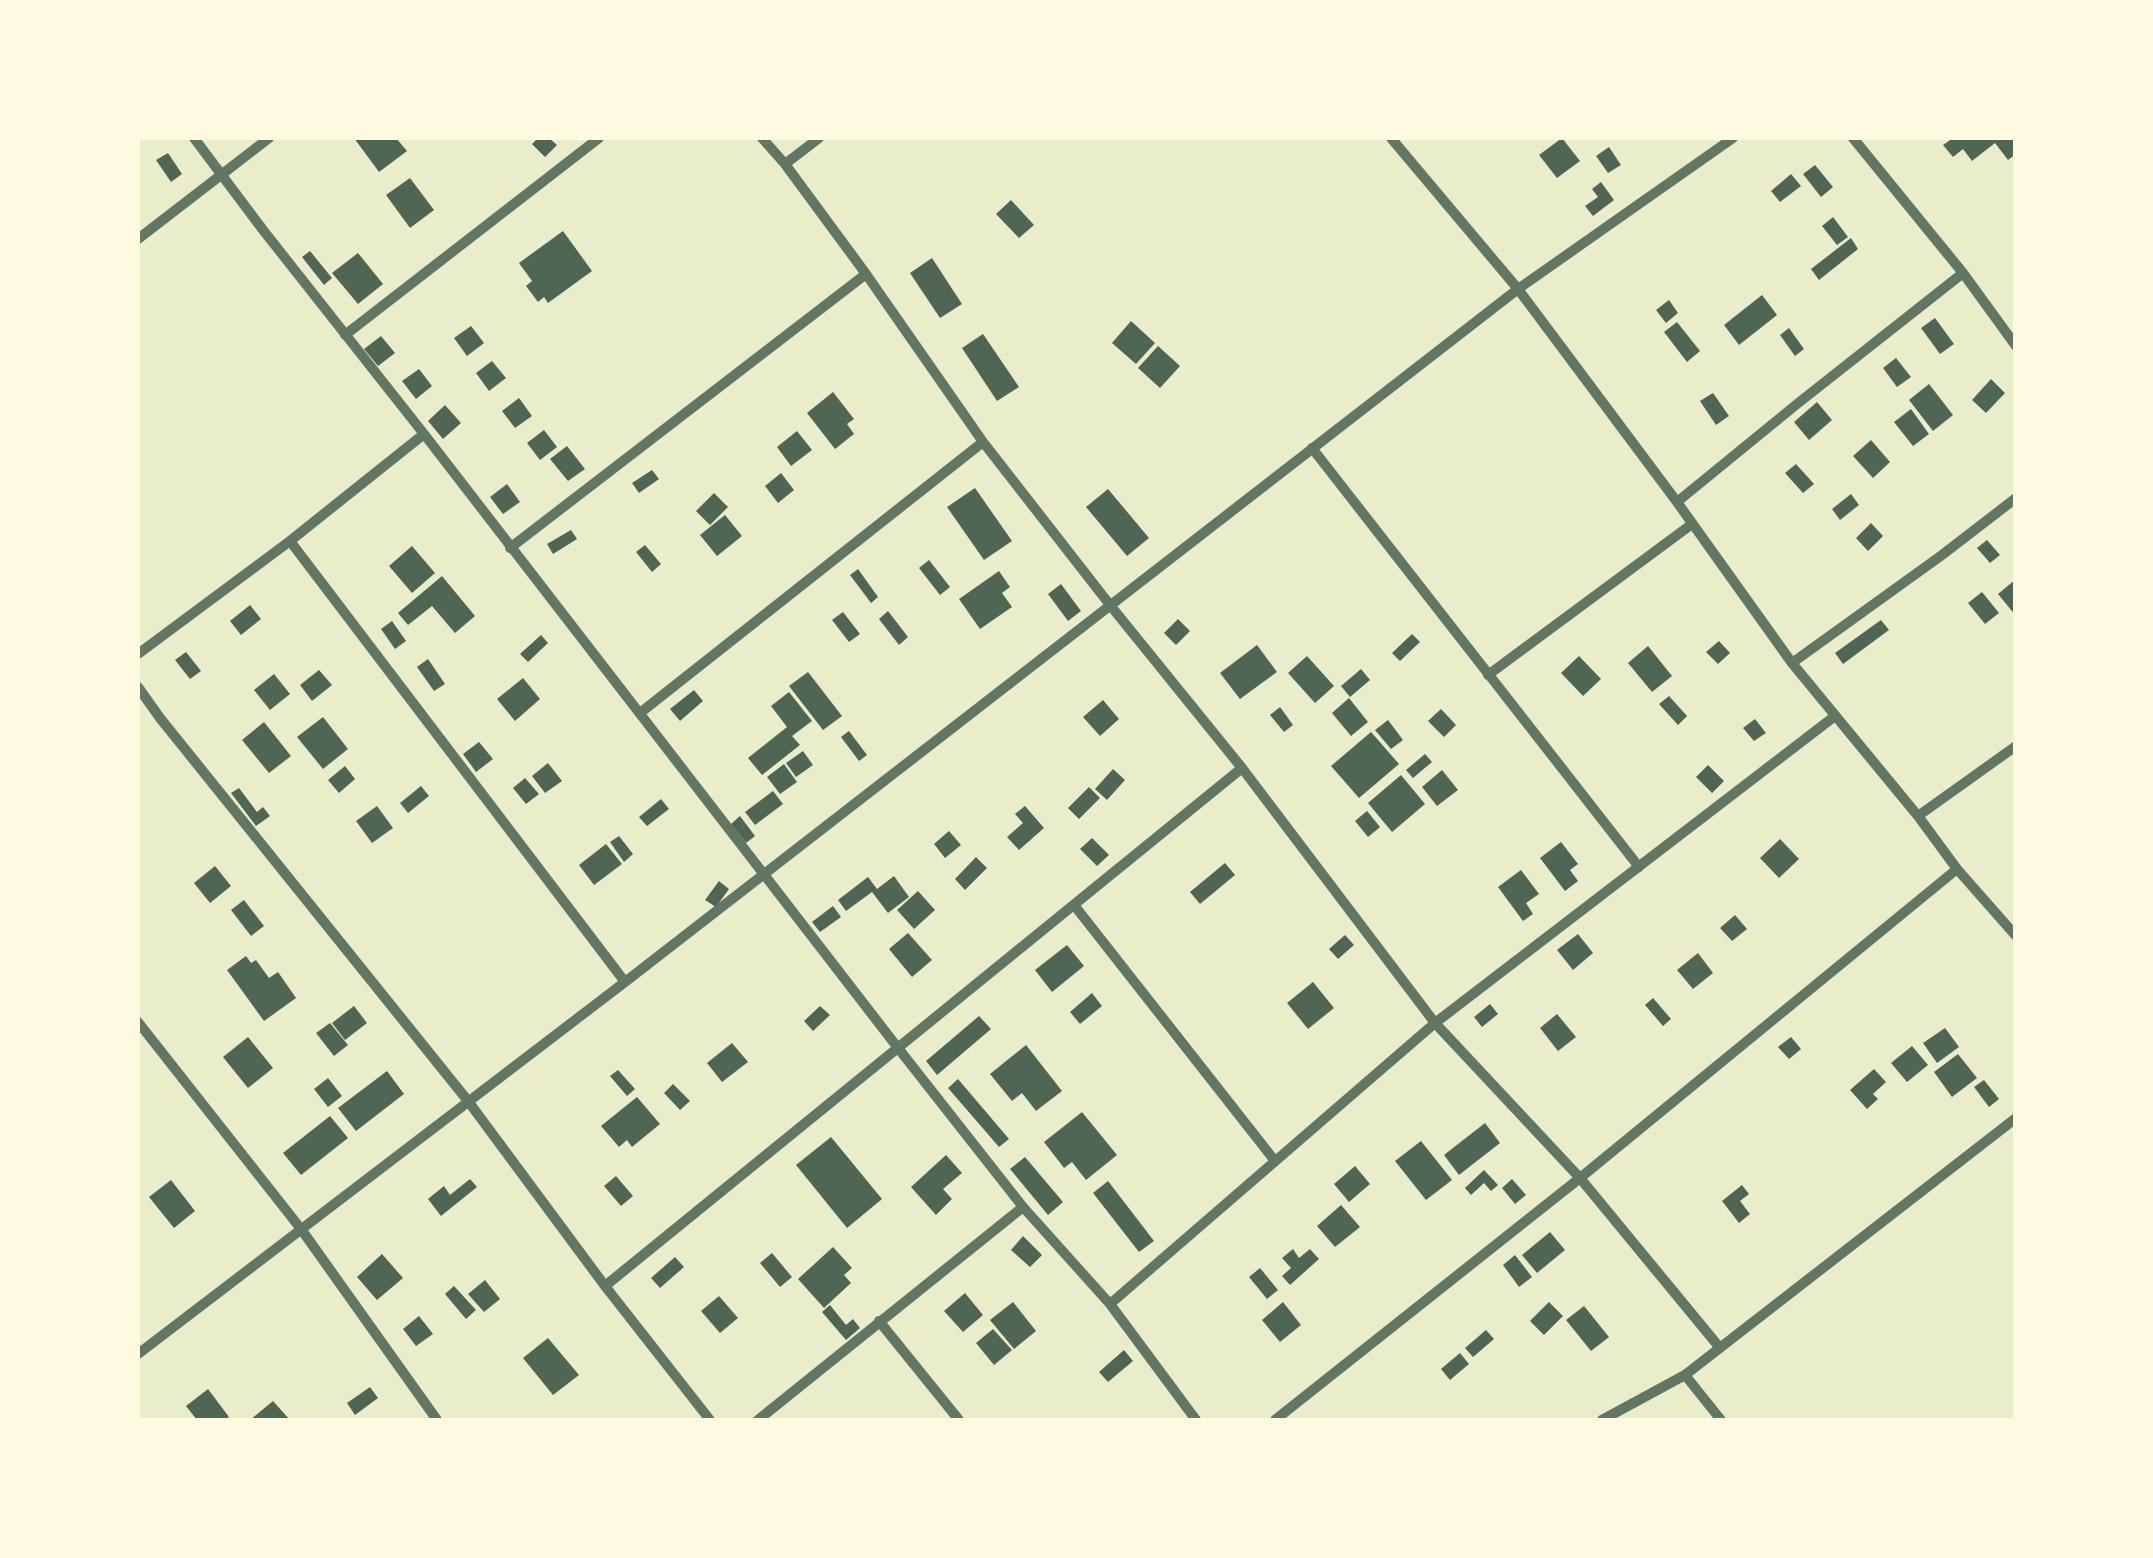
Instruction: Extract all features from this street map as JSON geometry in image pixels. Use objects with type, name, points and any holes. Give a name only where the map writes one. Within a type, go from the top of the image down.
[{"type":"street","points":[[194,138],[898,1048],[1024,1207],[1110,1304],[1196,1420]]},
{"type":"street","points":[[138,239],[268,138]]},
{"type":"street","points":[[345,335],[600,138]]},
{"type":"street","points":[[762,138],[866,274],[982,442],[1242,768],[1434,1022],[1580,1178],[1720,1348]]},
{"type":"street","points":[[785,164],[820,138]]},
{"type":"street","points":[[1392,138],[1518,289],[1792,663],[2016,936]]},
{"type":"street","points":[[138,1354],[1518,289],[1733,138]]},
{"type":"street","points":[[1853,138],[1963,273],[2016,346]]},
{"type":"street","points":[[1677,502],[1963,273]]},
{"type":"street","points":[[510,548],[866,274]]},
{"type":"street","points":[[138,654],[290,541],[424,434]]},
{"type":"street","points":[[640,713],[982,442]]},
{"type":"street","points":[[1312,448],[1638,867]]},
{"type":"street","points":[[1792,663],[2016,498]]},
{"type":"street","points":[[1488,675],[1692,524]]},
{"type":"street","points":[[290,541],[624,982]]},
{"type":"street","points":[[138,686],[468,1102],[604,1286],[710,1420]]},
{"type":"street","points":[[1110,1304],[1434,1022],[1835,716]]},
{"type":"street","points":[[1918,816],[2016,746]]},
{"type":"street","points":[[604,1286],[1242,768]]},
{"type":"street","points":[[1275,1420],[1580,1178],[1958,869]]},
{"type":"street","points":[[1074,905],[1275,1161]]},
{"type":"street","points":[[138,1022],[301,1229],[436,1420]]},
{"type":"street","points":[[138,1044],[149,1036]]},
{"type":"street","points":[[1602,1420],[1685,1375],[2014,1121]]},
{"type":"street","points":[[758,1420],[1024,1207]]},
{"type":"street","points":[[880,1321],[959,1420]]},
{"type":"street","points":[[1685,1375],[1721,1420]]},
{"type":"building","points":[[354,138],[396,138],[407,151],[379,172]]},
{"type":"building","points":[[538,138],[549,138],[557,145],[545,157],[532,144]]},
{"type":"building","points":[[1562,138],[1580,161],[1557,178],[1539,155]]},
{"type":"building","points":[[1953,138],[2016,138],[2016,154],[2008,160],[1995,143],[1972,161],[1963,149],[1953,157],[1943,145]]},
{"type":"building","points":[[1609,147],[1621,165],[1608,173],[1596,156]]},
{"type":"building","points":[[168,153],[182,174],[171,182],[156,160]]},
{"type":"building","points":[[1815,165],[1833,187],[1821,197],[1803,174]]},
{"type":"building","points":[[1791,174],[1801,186],[1780,202],[1771,191]]},
{"type":"building","points":[[410,178],[434,210],[410,228],[386,195]]},
{"type":"building","points":[[1601,182],[1614,200],[1593,216],[1585,206],[1598,197],[1592,189]]},
{"type":"building","points":[[1011,200],[1034,225],[1019,238],[996,214]]},
{"type":"building","points":[[1833,217],[1848,237],[1837,245],[1822,226]]},
{"type":"building","points":[[563,231],[592,271],[548,303],[544,297],[538,302],[526,286],[532,281],[519,263]]},
{"type":"building","points":[[1851,238],[1858,249],[1819,280],[1811,269]]},
{"type":"building","points":[[310,251],[332,278],[324,285],[302,257]]},
{"type":"building","points":[[358,253],[383,284],[358,304],[332,273]]},
{"type":"building","points":[[932,258],[962,304],[940,318],[910,273]]},
{"type":"building","points":[[1762,295],[1777,315],[1739,345],[1724,325]]},
{"type":"building","points":[[1669,300],[1678,313],[1666,323],[1656,310]]},
{"type":"building","points":[[1935,318],[1954,344],[1940,354],[1921,328]]},
{"type":"building","points":[[1131,321],[1155,343],[1136,364],[1112,343]]},
{"type":"building","points":[[1677,322],[1700,351],[1687,362],[1664,332]]},
{"type":"building","points":[[471,326],[484,343],[467,356],[454,338]]},
{"type":"building","points":[[1789,328],[1804,349],[1795,356],[1780,335]]},
{"type":"building","points":[[983,334],[1019,387],[997,401],[962,348]]},
{"type":"building","points":[[381,336],[395,353],[378,366],[364,349]]},
{"type":"building","points":[[1158,346],[1180,366],[1160,388],[1138,368]]},
{"type":"building","points":[[1896,358],[1911,377],[1897,387],[1883,368]]},
{"type":"building","points":[[492,361],[506,378],[489,391],[476,373]]},
{"type":"building","points":[[419,369],[432,386],[416,399],[402,381]]},
{"type":"building","points":[[1991,379],[2005,393],[1986,413],[1972,400]]},
{"type":"building","points":[[1929,384],[1953,415],[1933,431],[1909,400]]},
{"type":"building","points":[[833,392],[854,419],[847,424],[854,434],[835,449],[807,413]]},
{"type":"building","points":[[1713,393],[1729,416],[1716,425],[1700,401]]},
{"type":"building","points":[[519,398],[532,416],[515,428],[502,411]]},
{"type":"building","points":[[1817,402],[1832,420],[1809,440],[1794,422]]},
{"type":"building","points":[[445,405],[461,423],[443,439],[428,421]]},
{"type":"building","points":[[1911,409],[1929,434],[1913,446],[1894,422]]},
{"type":"building","points":[[544,430],[557,447],[540,460],[527,443]]},
{"type":"building","points":[[797,431],[812,450],[791,466],[777,447]]},
{"type":"building","points":[[1871,440],[1890,462],[1873,478],[1853,456]]},
{"type":"building","points":[[567,446],[585,469],[568,481],[550,459]]},
{"type":"building","points":[[1796,464],[1814,484],[1803,493],[1785,473]]},
{"type":"building","points":[[652,470],[659,479],[639,493],[632,483]]},
{"type":"building","points":[[781,473],[794,490],[778,503],[765,486]]},
{"type":"building","points":[[507,484],[520,502],[503,514],[490,497]]},
{"type":"building","points":[[975,488],[1012,541],[984,560],[947,507]]},
{"type":"building","points":[[1108,489],[1149,538],[1127,556],[1086,507]]},
{"type":"building","points":[[714,493],[728,507],[710,525],[696,511]]},
{"type":"building","points":[[1851,494],[1859,505],[1840,520],[1832,509]]},
{"type":"building","points":[[725,515],[742,536],[717,556],[700,535]]},
{"type":"building","points":[[1871,523],[1883,536],[1868,551],[1856,538]]},
{"type":"building","points":[[571,530],[577,539],[553,554],[547,544]]},
{"type":"building","points":[[1987,540],[2000,555],[1990,563],[1977,548]]},
{"type":"building","points":[[645,545],[661,564],[652,572],[636,552]]},
{"type":"building","points":[[412,546],[435,573],[412,593],[389,566]]},
{"type":"building","points":[[929,560],[950,587],[940,595],[919,568]]},
{"type":"building","points":[[858,569],[878,597],[871,603],[850,575]]},
{"type":"building","points":[[999,571],[1010,587],[1002,593],[1012,607],[980,629],[959,599]]},
{"type":"building","points":[[442,576],[475,616],[455,633],[432,606],[408,625],[398,613]]},
{"type":"building","points":[[2016,579],[2016,616],[1998,594]]},
{"type":"building","points":[[1061,584],[1081,611],[1068,621],[1048,594]]},
{"type":"building","points":[[1982,592],[1999,613],[1985,624],[1968,603]]},
{"type":"building","points":[[250,605],[261,619],[241,635],[230,621]]},
{"type":"building","points":[[888,611],[908,637],[899,645],[879,619]]},
{"type":"building","points":[[843,612],[860,634],[849,642],[832,620]]},
{"type":"building","points":[[1178,619],[1190,631],[1176,645],[1164,633]]},
{"type":"building","points":[[1881,620],[1889,630],[1843,664],[1835,653]]},
{"type":"building","points":[[392,621],[406,641],[395,649],[381,629]]},
{"type":"building","points":[[1412,634],[1420,642],[1400,661],[1392,653]]},
{"type":"building","points":[[541,635],[548,643],[528,662],[520,654]]},
{"type":"building","points":[[1719,641],[1730,653],[1718,664],[1706,652]]},
{"type":"building","points":[[1257,645],[1277,672],[1240,699],[1220,673]]},
{"type":"building","points":[[1648,646],[1672,676],[1652,692],[1628,663]]},
{"type":"building","points":[[186,652],[201,671],[190,679],[175,660]]},
{"type":"building","points":[[1307,656],[1334,686],[1315,703],[1288,673]]},
{"type":"building","points":[[1579,656],[1601,679],[1583,696],[1561,673]]},
{"type":"building","points":[[428,659],[445,684],[434,691],[417,667]]},
{"type":"building","points":[[1361,669],[1370,680],[1350,697],[1341,686]]},
{"type":"building","points":[[319,670],[332,685],[312,701],[300,685]]},
{"type":"building","points":[[808,672],[842,716],[823,730],[789,686]]},
{"type":"building","points":[[274,674],[290,694],[270,710],[254,690]]},
{"type":"building","points":[[523,678],[540,699],[515,721],[497,699]]},
{"type":"building","points":[[694,690],[703,701],[680,721],[670,709]]},
{"type":"building","points":[[789,692],[812,721],[792,736],[800,745],[762,775],[748,758],[787,727],[771,706]]},
{"type":"building","points":[[1669,696],[1687,716],[1678,725],[1659,704]]},
{"type":"building","points":[[1349,698],[1368,722],[1351,736],[1332,713]]},
{"type":"building","points":[[1103,700],[1119,719],[1100,736],[1083,717]]},
{"type":"building","points":[[1280,707],[1293,725],[1284,732],[1270,715]]},
{"type":"building","points":[[1441,709],[1456,725],[1444,737],[1428,721]]},
{"type":"building","points":[[323,717],[348,749],[323,769],[297,737]]},
{"type":"building","points":[[1755,719],[1766,733],[1754,741],[1743,728]]},
{"type":"building","points":[[1388,720],[1403,740],[1391,749],[1375,730]]},
{"type":"building","points":[[264,722],[291,756],[269,773],[242,740]]},
{"type":"building","points":[[849,731],[867,755],[859,761],[841,737]]},
{"type":"building","points":[[1371,732],[1399,764],[1359,798],[1331,766]]},
{"type":"building","points":[[479,742],[493,759],[476,772],[463,754]]},
{"type":"building","points":[[803,751],[813,765],[796,777],[786,763]]},
{"type":"building","points":[[1425,754],[1432,762],[1413,778],[1406,770]]},
{"type":"building","points":[[548,763],[562,781],[545,793],[532,776]]},
{"type":"building","points":[[784,764],[797,782],[780,794],[767,777]]},
{"type":"building","points":[[1708,765],[1724,781],[1712,793],[1696,777]]},
{"type":"building","points":[[345,766],[355,779],[339,793],[328,780]]},
{"type":"building","points":[[1113,769],[1125,780],[1107,800],[1095,789]]},
{"type":"building","points":[[1442,770],[1458,790],[1437,806],[1422,787]]},
{"type":"building","points":[[1401,775],[1425,804],[1392,832],[1368,803]]},
{"type":"building","points":[[525,778],[539,794],[526,804],[513,788]]},
{"type":"building","points":[[421,786],[429,796],[408,813],[400,803]]},
{"type":"building","points":[[1089,787],[1100,798],[1079,819],[1068,808]]},
{"type":"building","points":[[239,788],[257,812],[263,807],[270,816],[256,826],[231,793]]},
{"type":"building","points":[[773,791],[783,804],[755,825],[745,812]]},
{"type":"building","points":[[661,799],[669,809],[647,826],[639,817]]},
{"type":"building","points":[[377,806],[393,828],[372,843],[356,821]]},
{"type":"building","points":[[1025,806],[1044,828],[1019,850],[1007,837],[1023,823],[1015,814]]},
{"type":"building","points":[[1367,811],[1380,827],[1368,837],[1355,821]]},
{"type":"building","points":[[740,816],[755,836],[746,843],[731,824]]},
{"type":"building","points":[[949,831],[961,845],[945,858],[934,844]]},
{"type":"building","points":[[619,836],[633,854],[624,862],[610,842]]},
{"type":"building","points":[[1092,838],[1109,855],[1097,866],[1080,849]]},
{"type":"building","points":[[1780,839],[1799,859],[1779,878],[1760,858]]},
{"type":"building","points":[[1561,842],[1578,864],[1570,870],[1578,881],[1565,891],[1540,858]]},
{"type":"building","points":[[606,844],[622,864],[594,885],[579,865]]},
{"type":"building","points":[[976,857],[987,868],[965,890],[955,879]]},
{"type":"building","points":[[1225,863],[1235,875],[1200,904],[1190,892]]},
{"type":"building","points":[[215,866],[231,886],[210,903],[194,883]]},
{"type":"building","points":[[1521,870],[1539,894],[1526,903],[1533,914],[1523,921],[1498,887]]},
{"type":"building","points":[[894,876],[909,897],[888,913],[872,892],[846,911],[838,900],[868,877],[877,889]]},
{"type":"building","points":[[719,881],[729,889],[716,907],[705,900]]},
{"type":"building","points":[[918,891],[935,910],[914,929],[897,910]]},
{"type":"building","points":[[244,900],[264,926],[251,936],[231,910]]},
{"type":"building","points":[[833,906],[841,917],[820,932],[812,922]]},
{"type":"building","points":[[1735,915],[1747,929],[1732,941],[1720,928]]},
{"type":"building","points":[[908,933],[932,960],[912,977],[889,949]]},
{"type":"building","points":[[1578,934],[1593,953],[1573,970],[1557,950]]},
{"type":"building","points":[[1345,935],[1354,945],[1338,959],[1329,949]]},
{"type":"building","points":[[1067,945],[1084,966],[1052,992],[1035,970]]},
{"type":"building","points":[[1698,953],[1713,973],[1693,989],[1677,970]]},
{"type":"building","points":[[246,956],[251,963],[256,960],[269,978],[278,972],[296,998],[264,1021],[227,970]]},
{"type":"building","points":[[1313,982],[1334,1008],[1308,1029],[1287,1003]]},
{"type":"building","points":[[1092,993],[1102,1006],[1080,1024],[1070,1012]]},
{"type":"building","points":[[1653,998],[1671,1019],[1663,1026],[1645,1005]]},
{"type":"building","points":[[1490,1004],[1498,1014],[1482,1027],[1474,1017]]},
{"type":"building","points":[[354,1006],[367,1023],[345,1040],[332,1023]]},
{"type":"building","points":[[820,1006],[830,1015],[813,1031],[804,1021]]},
{"type":"building","points":[[1557,1014],[1576,1037],[1558,1051],[1540,1028]]},
{"type":"building","points":[[979,1016],[991,1029],[937,1075],[926,1061]]},
{"type":"building","points":[[330,1023],[348,1045],[334,1056],[316,1033]]},
{"type":"building","points":[[1945,1028],[1959,1047],[1937,1063],[1923,1043]]},
{"type":"building","points":[[248,1037],[273,1068],[248,1088],[223,1057]]},
{"type":"building","points":[[1791,1037],[1801,1049],[1789,1059],[1778,1047]]},
{"type":"building","points":[[732,1043],[748,1062],[722,1082],[707,1063]]},
{"type":"building","points":[[1026,1045],[1062,1091],[1036,1111],[1022,1093],[1012,1101],[990,1074]]},
{"type":"building","points":[[1912,1046],[1928,1065],[1907,1082],[1891,1063]]},
{"type":"building","points":[[1958,1054],[1977,1078],[1952,1097],[1934,1072]]},
{"type":"building","points":[[1874,1069],[1886,1082],[1873,1094],[1878,1099],[1867,1109],[1850,1090]]},
{"type":"building","points":[[618,1070],[635,1089],[627,1096],[610,1076]]},
{"type":"building","points":[[387,1071],[404,1094],[356,1131],[338,1108]]},
{"type":"building","points":[[328,1078],[342,1096],[328,1107],[314,1089]]},
{"type":"building","points":[[958,1079],[1009,1139],[999,1147],[948,1088]]},
{"type":"building","points":[[1984,1080],[1999,1099],[1989,1107],[1974,1087]]},
{"type":"building","points":[[673,1084],[690,1101],[680,1110],[664,1093]]},
{"type":"building","points":[[637,1097],[660,1124],[632,1147],[627,1140],[619,1147],[601,1126]]},
{"type":"building","points":[[1082,1112],[1117,1155],[1086,1180],[1072,1162],[1064,1168],[1044,1142]]},
{"type":"building","points":[[330,1116],[348,1138],[301,1175],[283,1153]]},
{"type":"building","points":[[1485,1123],[1500,1143],[1459,1175],[1444,1155]]},
{"type":"building","points":[[831,1137],[882,1199],[847,1228],[796,1165]]},
{"type":"building","points":[[1421,1141],[1452,1180],[1426,1200],[1395,1161]]},
{"type":"building","points":[[946,1155],[962,1173],[943,1189],[952,1199],[936,1215],[911,1187]]},
{"type":"building","points":[[1025,1157],[1063,1202],[1048,1215],[1010,1169]]},
{"type":"building","points":[[1355,1166],[1370,1184],[1349,1202],[1334,1184]]},
{"type":"building","points":[[1484,1170],[1498,1185],[1491,1191],[1484,1183],[1471,1195],[1465,1188]]},
{"type":"building","points":[[616,1176],[633,1196],[621,1206],[604,1186]]},
{"type":"building","points":[[470,1179],[477,1187],[441,1216],[428,1199],[444,1186],[450,1195]]},
{"type":"building","points":[[1512,1179],[1526,1195],[1515,1204],[1502,1188]]},
{"type":"building","points":[[171,1180],[195,1211],[174,1228],[149,1197]]},
{"type":"building","points":[[1108,1181],[1154,1241],[1139,1252],[1093,1193]]},
{"type":"building","points":[[1742,1185],[1749,1194],[1740,1201],[1750,1214],[1739,1223],[1722,1201]]},
{"type":"building","points":[[1341,1205],[1360,1227],[1335,1247],[1317,1226]]},
{"type":"building","points":[[1550,1232],[1565,1250],[1537,1273],[1522,1255]]},
{"type":"building","points":[[1023,1236],[1042,1255],[1030,1267],[1011,1250]]},
{"type":"building","points":[[833,1247],[852,1268],[844,1275],[851,1283],[824,1308],[798,1279]]},
{"type":"building","points":[[1293,1249],[1299,1258],[1310,1249],[1319,1259],[1290,1285],[1282,1276],[1291,1268],[1282,1258]]},
{"type":"building","points":[[772,1253],[792,1277],[780,1287],[760,1263]]},
{"type":"building","points":[[382,1254],[403,1278],[377,1300],[357,1277]]},
{"type":"building","points":[[1515,1255],[1532,1277],[1519,1287],[1503,1265]]},
{"type":"building","points":[[675,1257],[684,1267],[660,1288],[651,1278]]},
{"type":"building","points":[[1260,1268],[1278,1290],[1267,1299],[1249,1277]]},
{"type":"building","points":[[485,1280],[500,1299],[484,1312],[468,1294]]},
{"type":"building","points":[[454,1286],[476,1310],[466,1319],[445,1294]]},
{"type":"building","points":[[965,1293],[983,1315],[963,1332],[944,1311]]},
{"type":"building","points":[[719,1296],[738,1318],[720,1333],[701,1311]]},
{"type":"building","points":[[1013,1302],[1036,1331],[1014,1349],[990,1320]]},
{"type":"building","points":[[1283,1302],[1301,1325],[1280,1342],[1262,1320]]},
{"type":"building","points":[[1549,1302],[1563,1316],[1544,1335],[1530,1321]]},
{"type":"building","points":[[830,1305],[846,1325],[853,1319],[860,1328],[846,1340],[822,1312]]},
{"type":"building","points":[[1584,1306],[1609,1337],[1591,1351],[1566,1320]]},
{"type":"building","points":[[419,1316],[433,1334],[416,1346],[403,1329]]},
{"type":"building","points":[[993,1329],[1012,1350],[994,1365],[976,1343]]},
{"type":"building","points":[[1486,1330],[1494,1339],[1473,1357],[1465,1348]]},
{"type":"building","points":[[548,1338],[579,1375],[553,1395],[523,1358]]},
{"type":"building","points":[[1124,1350],[1133,1361],[1108,1382],[1099,1372]]},
{"type":"building","points":[[1460,1353],[1469,1364],[1450,1380],[1441,1369]]},
{"type":"building","points":[[370,1387],[378,1398],[355,1415],[347,1403]]},
{"type":"building","points":[[208,1389],[229,1417],[197,1420],[186,1406]]},
{"type":"building","points":[[273,1401],[290,1420],[250,1420]]}]
